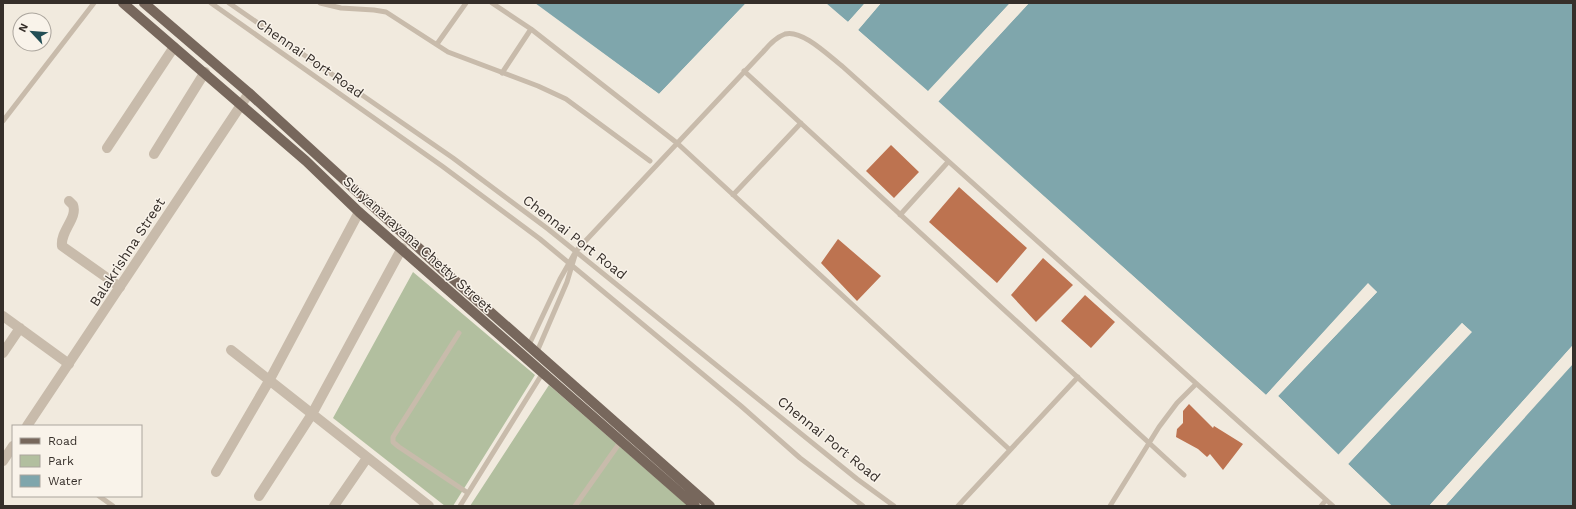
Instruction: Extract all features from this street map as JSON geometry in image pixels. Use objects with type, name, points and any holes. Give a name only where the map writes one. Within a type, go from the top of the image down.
[{"type":"main road","name":"Suryanarayana Chetty Street","points":[[123,3],[205,72],[306,161],[359,212],[402,248],[542,374],[622,440],[695,506]]},
{"type":"main road","name":"Suryanarayana Chetty Street","points":[[144,3],[249,93],[528,346],[710,506]]},
{"type":"street","points":[[107,148],[174,47]]},
{"type":"street","points":[[154,154],[205,72]]},
{"type":"street","name":"Balakrishna Street","points":[[28,425],[249,93]]},
{"type":"street","points":[[69,201],[73,205],[74,212],[63,234],[62,246],[120,287]]},
{"type":"street","points":[[216,472],[269,380],[359,212]]},
{"type":"street","points":[[259,496],[312,414],[402,248]]},
{"type":"street","points":[[3,316],[69,364]]},
{"type":"street","points":[[3,353],[20,328]]},
{"type":"street","points":[[231,350],[429,506]]},
{"type":"street","points":[[3,461],[12,448]]},
{"type":"street","points":[[334,506],[367,458]]},
{"type":"lane","points":[[3,121],[94,3]]},
{"type":"lane","name":"Chennai Port Road","points":[[211,3],[442,166],[568,262],[741,406],[800,458],[863,506]]},
{"type":"lane","name":"Chennai Port Road","points":[[229,3],[453,158],[576,251],[857,479],[894,506]]},
{"type":"lane","points":[[320,3],[341,8],[386,12],[448,52],[538,86],[566,99],[650,161]]},
{"type":"lane","points":[[437,44],[466,3]]},
{"type":"lane","points":[[492,3],[531,29],[677,143],[1010,450]]},
{"type":"lane","points":[[502,73],[531,29]]},
{"type":"lane","points":[[523,356],[568,262],[576,251],[744,71],[778,38],[785,34],[800,36],[820,48],[842,66],[1333,506]]},
{"type":"lane","points":[[744,71],[1184,475]]},
{"type":"lane","points":[[733,195],[801,123]]},
{"type":"lane","points":[[900,215],[948,162]]},
{"type":"lane","points":[[531,364],[573,266],[576,251]]},
{"type":"lane","points":[[459,333],[393,437],[393,442],[398,447],[468,493]]},
{"type":"lane","points":[[460,506],[542,374]]},
{"type":"lane","points":[[958,506],[1078,378]]},
{"type":"lane","points":[[1113,505],[1149,442],[1166,416],[1196,384]]},
{"type":"lane","points":[[575,506],[622,440]]},
{"type":"lane","points":[[100,497],[113,506]]},
{"type":"lane","points":[[1321,506],[1326,500]]},
{"type":"green space","points":[[413,272],[535,375],[453,506],[445,506],[333,418]]},
{"type":"green space","points":[[549,385],[688,506],[470,506]]},
{"type":"water","points":[[535,3],[746,3],[659,94]]},
{"type":"water","points":[[826,3],[865,3],[848,22]]},
{"type":"water","points":[[881,3],[1010,3],[928,92],[858,30]]},
{"type":"water","points":[[1029,3],[1573,3],[1573,345],[1429,506],[1392,506],[1348,464],[1471,332],[1462,323],[1339,455],[1278,396],[1377,292],[1368,284],[1266,395],[938,101]]},
{"type":"water","points":[[1573,364],[1573,506],[1445,506]]},
{"type":"pier","points":[[533,3],[659,94],[746,3],[748,3],[659,96]]},
{"type":"pier","points":[[824,3],[848,22],[865,3],[867,3],[848,24]]},
{"type":"pier","points":[[879,3],[881,3],[858,30],[928,91],[1010,3],[1012,3],[928,94],[856,31]]},
{"type":"pier","points":[[1026,3],[1029,3],[938,102],[1266,395],[1368,283],[1377,292],[1278,396],[1338,455],[1462,323],[1472,332],[1348,464],[1392,506],[1389,506],[1346,463],[1469,332],[1462,326],[1340,456],[1337,456],[1276,396],[1374,292],[1368,286],[1266,397],[937,103],[937,100]]},
{"type":"pier","points":[[1573,345],[1573,348],[1432,506],[1429,506]]},
{"type":"pier","points":[[1573,362],[1445,506],[1443,506],[1572,363]]},
{"type":"building","points":[[891,145],[919,172],[894,198],[866,171]]},
{"type":"building","points":[[959,187],[1027,248],[997,283],[929,222]]},
{"type":"building","points":[[838,239],[881,276],[857,301],[821,263]]},
{"type":"building","points":[[1043,258],[1073,285],[1036,322],[1011,295]]},
{"type":"building","points":[[1085,295],[1115,322],[1091,348],[1061,321]]},
{"type":"building","points":[[1189,404],[1213,428],[1214,426],[1243,444],[1223,470],[1210,454],[1207,457],[1198,449],[1176,437],[1177,429],[1183,423],[1183,411]]}]
